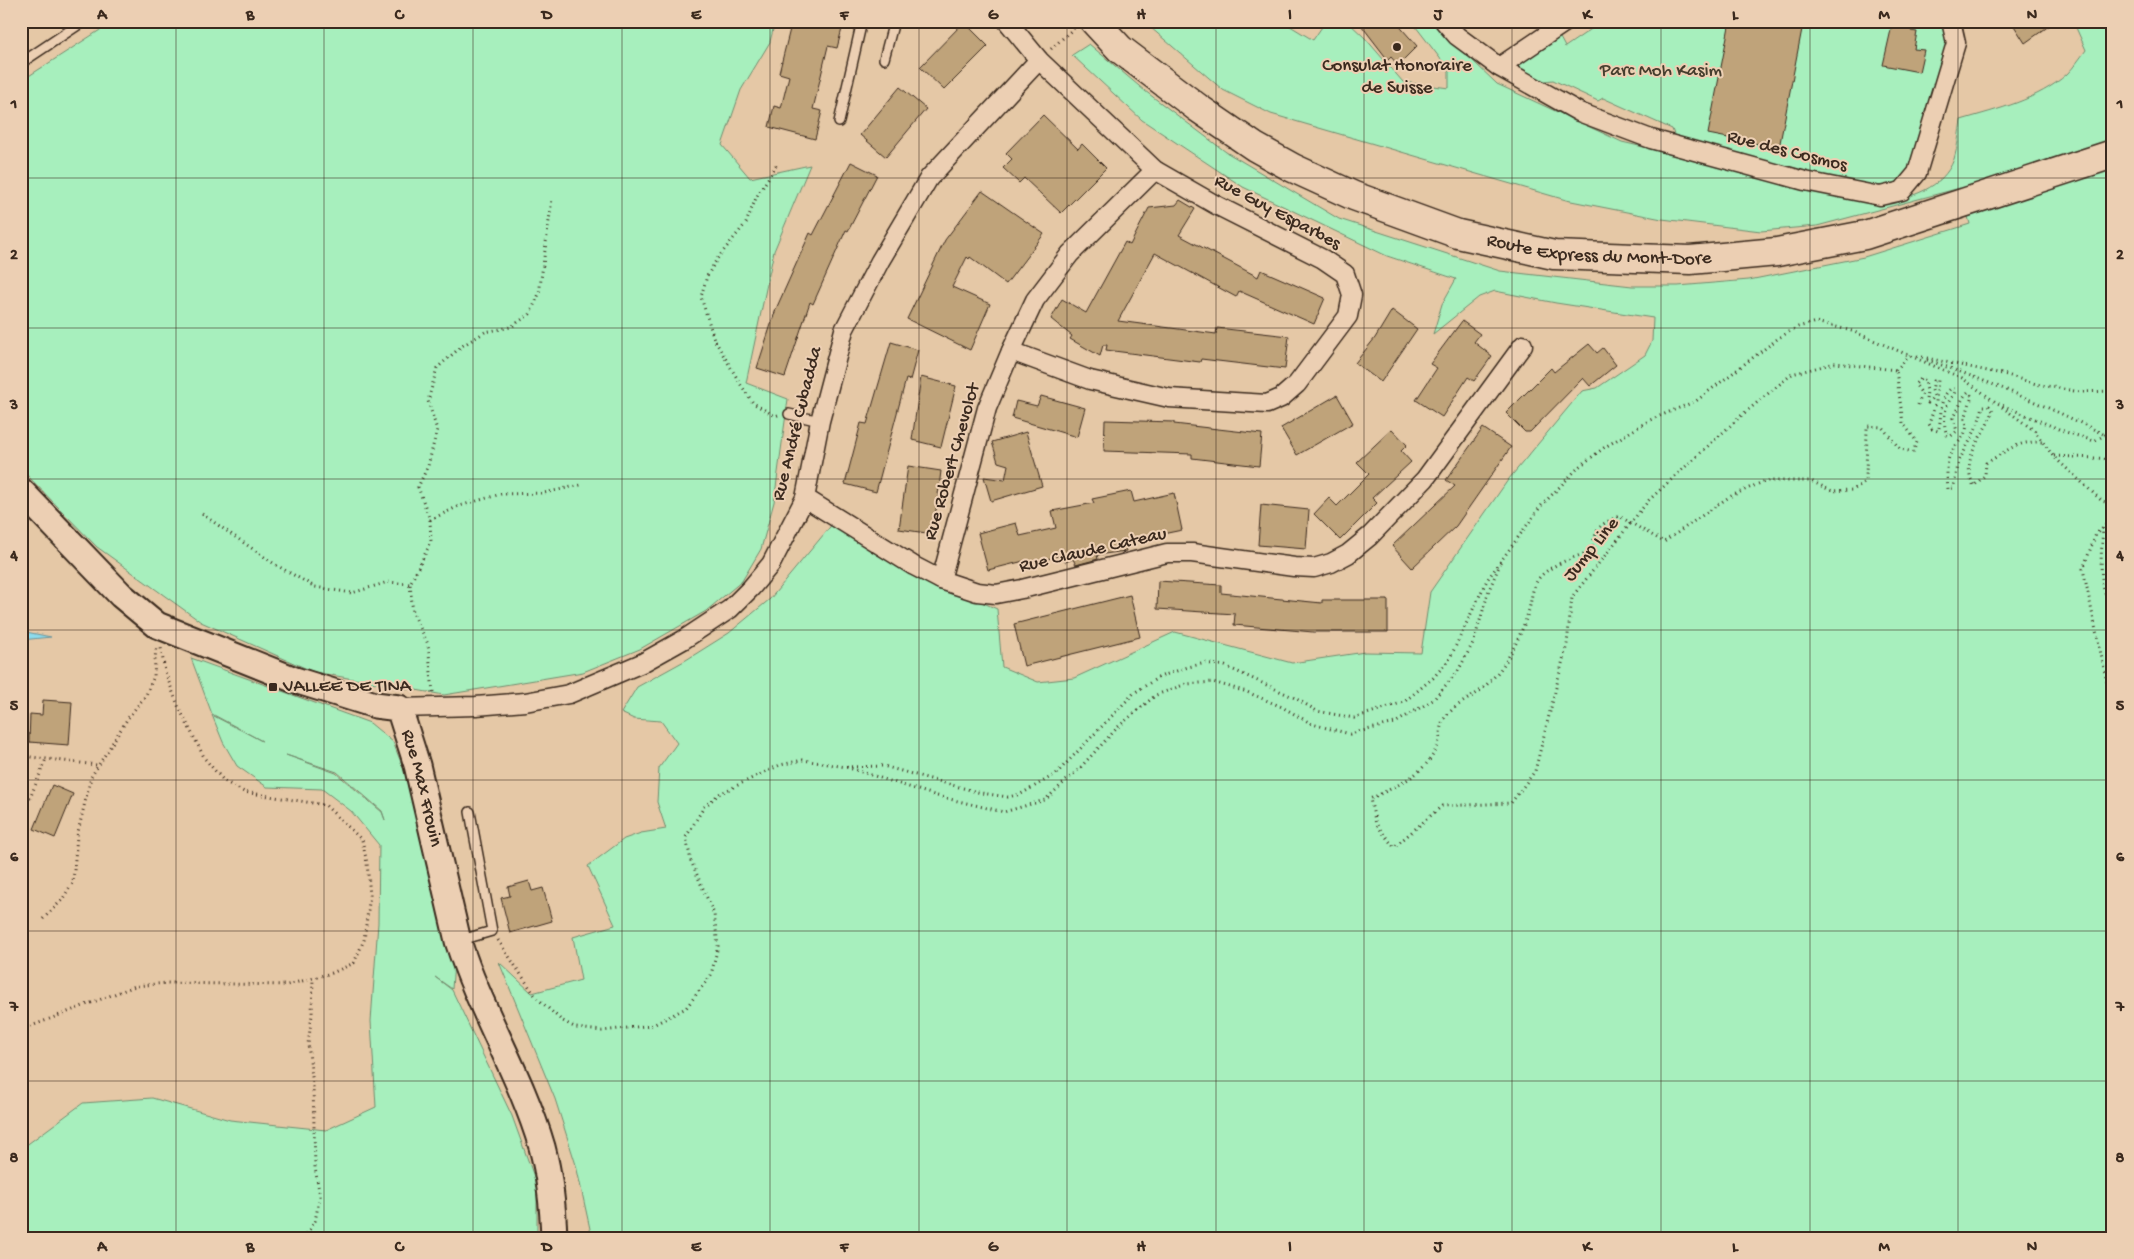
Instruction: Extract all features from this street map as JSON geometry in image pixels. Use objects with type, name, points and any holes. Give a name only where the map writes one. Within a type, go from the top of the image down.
[{"type":"main road","name":"Route Express du Mont-Dore","points":[[1082,26],[1120,49],[1198,108],[1255,147],[1302,172],[1354,196],[1458,234],[1554,255],[1690,260],[1777,252],[1865,235],[2113,154]]},
{"type":"street","name":"Rue Guy Esparbes","points":[[1007,21],[1039,60],[1155,170],[1216,206],[1323,259],[1345,274],[1352,295],[1348,316],[1297,384],[1281,398],[1267,404],[1168,398],[1090,380],[1011,351]]},
{"type":"street","name":"Rue des Cosmos","points":[[1444,21],[1457,36],[1499,67],[1579,112],[1651,139],[1806,181],[1880,196],[1902,191],[1917,173],[1956,43],[1951,21]]},
{"type":"street","points":[[1499,67],[1567,21]]},
{"type":"street","name":"Rue André Cubadda","points":[[399,708],[525,702],[569,694],[607,679],[658,654],[730,609],[752,588],[771,564],[805,498],[820,421],[844,330],[880,261],[929,178],[1039,60]]},
{"type":"street","name":"Rue Robert Chevolot","points":[[941,580],[987,408],[1035,300],[1070,254],[1155,170]]},
{"type":"street","name":"Rue Claude Cateau","points":[[805,498],[914,566],[941,580],[977,592],[996,594],[1114,568],[1167,553],[1192,553],[1314,568],[1331,563],[1348,554],[1370,536],[1425,479],[1523,345]]},
{"type":"street","name":"Rue Max Frouin","points":[[21,491],[121,595],[157,625],[295,680],[375,705],[399,708],[417,765],[458,941],[466,966],[530,1112],[542,1148],[552,1198],[554,1238]]},
{"type":"lane","points":[[21,63],[84,21]]},
{"type":"lane","points":[[839,122],[862,21]]},
{"type":"lane","points":[[884,59],[894,21]]},
{"type":"lane","points":[[789,414],[820,421]]},
{"type":"lane","points":[[458,941],[492,931],[470,812]]},
{"type":"path","points":[[1039,60],[1082,26]]},
{"type":"path","points":[[778,162],[756,198],[746,223],[717,259],[707,276],[701,297],[714,339],[753,403],[776,416],[789,414]]},
{"type":"path","points":[[434,707],[428,644],[413,613],[410,584],[431,542],[430,520],[418,488],[428,466],[436,430],[428,401],[437,368],[462,346],[485,332],[511,327],[530,314],[539,294],[552,199]]},
{"type":"path","points":[[846,767],[883,766],[981,793],[1008,797],[1021,794],[1056,774],[1134,693],[1159,677],[1206,663],[1225,666],[1295,698],[1317,711],[1354,718],[1404,702],[1433,678],[1449,660],[1487,580],[1541,506],[1580,466],[1605,447],[1650,420],[1696,401],[1780,337],[1798,327],[1816,322],[1843,329],[1966,374],[2068,416],[2105,435],[2113,436]]},
{"type":"path","points":[[1896,370],[1910,355]]},
{"type":"path","points":[[1910,355],[2007,375],[2036,384],[2080,392],[2113,391]]},
{"type":"path","points":[[1910,355],[1962,378],[1997,403],[2035,432],[2053,456],[2102,501],[2113,504]]},
{"type":"path","name":"Jump Line","points":[[1896,370],[1835,363],[1792,374],[1742,415],[1649,500],[1633,520],[1630,524],[1572,597],[1567,644],[1535,771],[1511,803],[1442,806],[1394,847],[1376,824],[1370,799],[1408,780],[1429,763],[1438,744],[1439,727],[1448,713],[1462,701],[1480,690],[1506,662],[1528,613],[1533,589],[1540,578],[1555,566],[1591,551],[1594,537],[1601,524],[1620,516],[1664,542],[1729,497],[1765,481],[1810,482],[1832,491],[1853,490],[1866,481],[1867,426],[1882,427],[1900,449],[1913,452],[1917,442],[1903,423],[1896,370]]},
{"type":"path","points":[[1918,405],[1922,394],[1915,384],[1918,379],[1922,378],[1925,380],[1926,400],[1928,403],[1934,396],[1932,390],[1934,381],[1938,380],[1936,402],[1929,424],[1932,429],[1938,431],[1941,404],[1945,395],[1952,388],[1955,389],[1955,394],[1948,405],[1945,420],[1944,430],[1950,436],[1957,431],[1953,418],[1960,409],[1963,396],[1968,392],[1972,396],[1965,418],[1967,423],[1964,436],[1953,449],[1948,461],[1948,489],[1953,488],[1960,458],[1967,450],[1984,406],[1989,406],[1992,411],[1984,434],[1974,447],[1968,466],[1969,477],[1974,486],[1985,475],[1986,463],[2017,444],[2043,442]]},
{"type":"path","points":[[1997,403],[2066,432],[2094,441],[2105,435]]},
{"type":"path","points":[[2053,456],[2113,459]]},
{"type":"path","points":[[430,520],[459,506],[501,494],[544,493],[581,485]]},
{"type":"path","points":[[202,514],[276,565],[315,587],[352,593],[388,582],[410,584]]},
{"type":"path","points":[[2113,518],[2096,534],[2083,569],[2113,711]]},
{"type":"path","points":[[2103,527],[2102,588],[2110,604],[2113,605]]},
{"type":"path","points":[[492,931],[536,998],[561,1020],[576,1028],[602,1031],[653,1025],[686,1008],[711,975],[718,946],[714,914],[691,861],[686,837],[704,807],[719,794],[780,766],[803,760],[846,767],[937,796],[1004,812],[1045,800],[1078,770],[1118,727],[1156,694],[1186,684],[1213,682],[1247,692],[1282,707],[1312,724],[1350,734],[1395,723],[1433,700],[1458,671],[1474,641],[1489,590],[1504,556]]},
{"type":"path","points":[[43,919],[62,900],[73,882],[77,836],[91,777],[128,718],[146,695],[154,676],[157,625]]},
{"type":"path","points":[[21,1030],[135,986],[167,983],[287,985],[332,973],[354,963],[364,940],[370,895],[367,862],[362,840],[325,805],[244,792],[224,781],[205,759],[179,708],[165,672],[157,625]]},
{"type":"path","points":[[21,754],[97,765]]},
{"type":"path","points":[[21,804],[30,798],[38,783],[46,759]]},
{"type":"path","points":[[304,1238],[315,1220],[320,1196],[315,1168],[313,1085],[308,1044],[312,1015],[313,978]]},
{"type":"green space","points":[[114,21],[775,21],[770,42],[741,90],[722,145],[750,178],[810,165],[774,251],[746,383],[788,399],[774,502],[761,549],[742,581],[706,611],[640,649],[583,672],[444,695],[314,672],[201,622],[97,547],[21,469],[21,81]]},
{"type":"green space","points":[[1143,21],[1282,21],[1313,40],[1326,21],[1347,21],[1365,38],[1403,82],[1449,88],[1449,70],[1416,27],[1420,21],[1435,21],[1447,36],[1497,84],[1622,142],[1883,203],[1925,190],[1942,178],[1954,159],[1961,120],[2017,103],[2043,91],[2067,74],[2086,50],[2073,21],[2113,21],[2113,1238],[592,1238],[576,1165],[555,1099],[499,962],[532,993],[581,980],[573,937],[615,925],[588,866],[624,839],[641,833],[666,829],[657,802],[659,768],[677,743],[661,721],[634,719],[621,713],[637,687],[686,660],[729,633],[770,599],[834,522],[921,575],[997,609],[1002,667],[1038,682],[1074,678],[1175,632],[1292,663],[1365,652],[1421,653],[1430,592],[1508,480],[1582,391],[1597,388],[1645,355],[1652,341],[1653,318],[1556,303],[1495,291],[1479,297],[1433,334],[1442,304],[1456,279],[1387,256],[1243,187],[1142,120],[1072,55],[1089,44],[1145,91],[1226,152],[1339,219],[1500,271],[1632,286],[1678,286],[1749,280],[1864,257],[1970,224],[1960,188],[1817,226],[1761,231],[1662,219],[1566,200],[1271,114],[1223,90]]},
{"type":"green space","name":"Parc Moh Kasim","points":[[1603,21],[1943,21],[1950,44],[1913,172],[1899,185],[1883,191],[1677,143],[1672,129],[1603,98],[1598,101],[1553,80],[1536,82],[1519,72],[1517,64],[1558,34],[1565,47]]},
{"type":"green space","points":[[191,658],[370,723],[393,742],[404,770],[454,962],[452,989],[435,977],[452,990],[512,1116],[537,1185],[537,1238],[21,1238],[21,1149],[83,1103],[152,1098],[230,1120],[326,1130],[376,1107],[371,1021],[378,923],[379,845],[351,811],[322,789],[267,787],[237,766],[223,742],[212,715],[262,741],[212,714]],"holes":[[[286,755],[337,772],[382,811],[385,820],[382,812],[336,773]]]},
{"type":"water","points":[[21,631],[51,637],[21,640]]},
{"type":"building","points":[[792,21],[844,21],[837,48],[828,46],[813,109],[822,111],[815,139],[769,127],[774,106],[781,108],[789,76],[779,73]]},
{"type":"building","name":"Consulat Honoraire de Suisse","points":[[1358,21],[1395,21],[1417,46],[1398,65],[1391,57],[1388,60]]},
{"type":"building","points":[[1730,21],[1764,21],[1802,29],[1779,148],[1708,134]]},
{"type":"building","points":[[1893,21],[1912,21],[1911,31],[1917,32],[1914,49],[1924,50],[1919,72],[1883,65]]},
{"type":"building","points":[[2011,21],[2056,21],[2025,43]]},
{"type":"building","points":[[964,22],[988,46],[944,90],[920,67]]},
{"type":"building","points":[[900,87],[926,109],[886,157],[860,135]]},
{"type":"building","points":[[1043,115],[1078,149],[1082,144],[1106,168],[1061,213],[1024,178],[1019,183],[1003,168],[1012,159],[1006,153]]},
{"type":"building","points":[[851,162],[877,175],[848,231],[846,230],[813,304],[810,302],[785,377],[757,368],[776,309],[810,233],[813,235]]},
{"type":"building","points":[[982,191],[1044,234],[1006,284],[970,257],[969,259],[967,257],[952,287],[990,304],[970,350],[907,319],[945,240]]},
{"type":"building","points":[[1180,200],[1195,209],[1179,235],[1258,277],[1261,270],[1325,298],[1314,324],[1239,291],[1236,297],[1155,253],[1118,321],[1216,334],[1217,328],[1289,336],[1285,369],[1201,359],[1200,362],[1106,350],[1107,345],[1103,345],[1100,356],[1070,339],[1072,336],[1051,319],[1062,299],[1086,313],[1125,242],[1130,245],[1149,208],[1176,205]]},
{"type":"building","points":[[1392,310],[1417,329],[1381,382],[1355,363],[1375,338]]},
{"type":"building","points":[[1462,321],[1480,334],[1474,342],[1492,356],[1474,381],[1468,377],[1442,417],[1416,400],[1437,368],[1430,364]]},
{"type":"building","points":[[891,342],[918,350],[910,380],[906,379],[876,492],[845,484],[861,423],[867,424]]},
{"type":"building","points":[[1589,344],[1597,353],[1603,348],[1616,365],[1590,386],[1583,378],[1530,432],[1525,432],[1506,413],[1551,368],[1554,372]]},
{"type":"building","points":[[921,377],[956,386],[941,447],[912,440]]},
{"type":"building","points":[[1337,395],[1353,423],[1297,455],[1281,428]]},
{"type":"building","points":[[1041,396],[1085,408],[1077,437],[1012,418],[1016,401],[1037,406]]},
{"type":"building","points":[[1105,420],[1174,422],[1174,424],[1262,434],[1259,466],[1192,458],[1192,454],[1104,451]]},
{"type":"building","points":[[1483,428],[1511,447],[1456,526],[1412,568],[1392,546],[1455,486],[1446,480]]},
{"type":"building","points":[[1392,429],[1407,445],[1401,451],[1411,462],[1372,498],[1377,503],[1340,540],[1314,514],[1329,498],[1337,506],[1369,474],[1357,462]]},
{"type":"building","points":[[1026,432],[1042,486],[991,501],[984,477],[1005,480],[1008,465],[998,462],[992,442]]},
{"type":"building","points":[[908,466],[941,471],[933,534],[899,529]]},
{"type":"building","points":[[1131,491],[1134,502],[1174,493],[1182,530],[1124,542],[1126,551],[1097,555],[1098,559],[1076,565],[1073,559],[1065,562],[1062,555],[1025,565],[1024,561],[988,570],[978,533],[1016,523],[1020,536],[1056,528],[1052,511],[1094,503],[1092,499]]},
{"type":"building","points":[[1261,505],[1309,510],[1306,549],[1258,545]]},
{"type":"building","points":[[1158,581],[1221,585],[1221,593],[1322,603],[1322,600],[1388,600],[1388,632],[1313,632],[1234,625],[1235,614],[1157,609]]},
{"type":"building","points":[[1130,595],[1140,637],[1024,666],[1014,624]]},
{"type":"building","points":[[43,700],[72,702],[69,745],[29,742],[30,714],[42,715]]},
{"type":"building","points":[[52,785],[73,794],[55,838],[34,829]]},
{"type":"building","points":[[529,881],[532,891],[543,888],[552,921],[510,933],[501,898],[510,896],[508,887]]},
{"type":"place","name":"Consulat Honoraire de Suisse","points":[[1397,47]]},
{"type":"place","name":"VALLEE DE TINA","points":[[273,687]]}]
